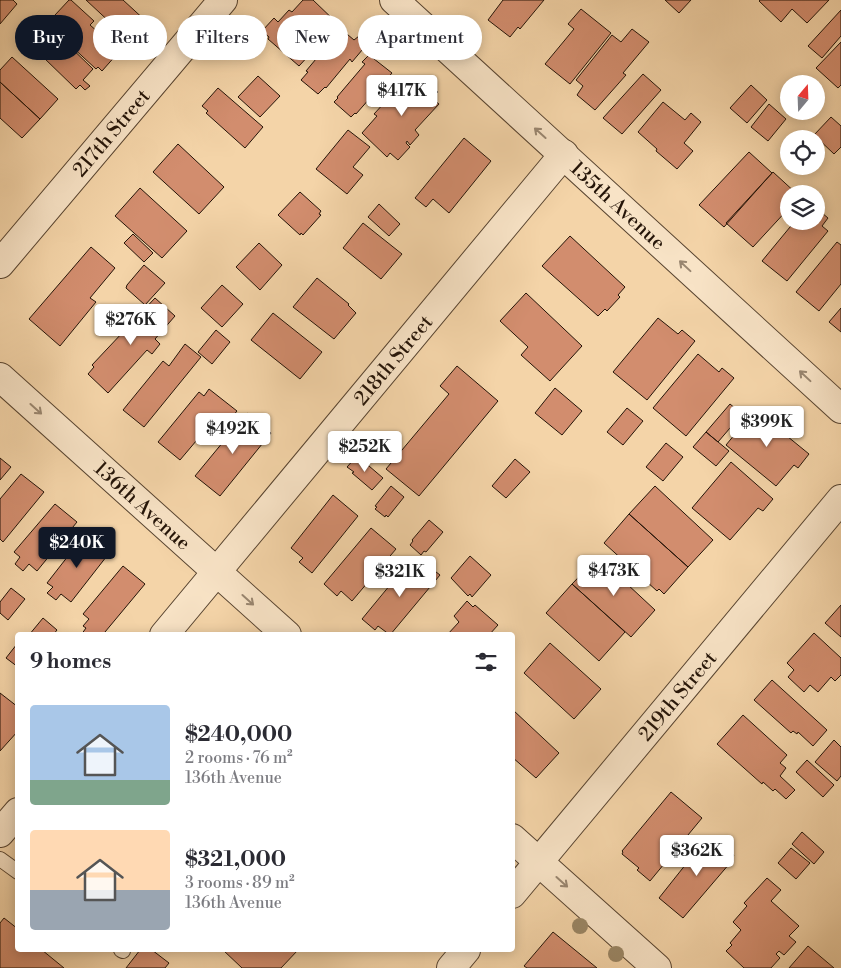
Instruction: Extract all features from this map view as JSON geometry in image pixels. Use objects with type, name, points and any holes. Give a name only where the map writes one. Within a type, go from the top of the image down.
[{"type":"street","name":"217th Street","points":[[0,264],[223,0]]},
{"type":"street","name":"135th Avenue","points":[[394,0],[841,409]]},
{"type":"street","name":"218th Street","points":[[166,632],[564,154]]},
{"type":"street","name":"136th Avenue","points":[[0,377],[284,632]]},
{"type":"street","name":"219th Street","points":[[515,890],[841,500]]},
{"type":"street","points":[[0,833],[15,816]]},
{"type":"street","points":[[515,841],[657,968]]},
{"type":"street","points":[[451,968],[464,952]]},
{"type":"lane","points":[[0,859],[15,870]]},
{"type":"building","points":[[0,0],[13,0],[17,4],[0,24]]},
{"type":"building","points":[[71,0],[93,20],[90,25],[93,28],[93,60],[112,60],[102,71],[98,67],[96,69],[83,57],[83,15],[55,15]]},
{"type":"building","points":[[86,0],[123,0],[139,15],[102,15]]},
{"type":"building","points":[[303,0],[313,0],[329,15],[284,15],[289,10],[292,12]]},
{"type":"building","points":[[503,0],[544,0],[520,29],[518,27],[510,37],[488,20]]},
{"type":"building","points":[[665,0],[691,0],[679,13]]},
{"type":"building","points":[[760,0],[829,0],[807,23],[792,9],[781,22]]},
{"type":"building","points":[[581,9],[611,33],[570,84],[545,64],[574,29],[568,24]]},
{"type":"building","points":[[841,10],[841,36],[822,58],[808,46]]},
{"type":"building","points":[[274,18],[277,21],[277,47],[268,39],[267,35],[267,26]]},
{"type":"building","points":[[632,29],[649,42],[623,73],[626,75],[595,110],[577,95],[583,86],[576,80],[612,35],[621,42]]},
{"type":"building","points":[[348,35],[354,40],[358,37],[358,55],[352,62],[350,59],[326,88],[318,94],[301,80],[308,72],[306,71],[315,60],[348,60]]},
{"type":"building","points":[[841,42],[841,85],[838,88],[816,68]]},
{"type":"building","points":[[12,57],[58,99],[40,119],[0,82],[0,70]]},
{"type":"building","points":[[83,59],[93,69],[83,80],[90,86],[85,90],[80,85],[76,89],[46,60]]},
{"type":"building","points":[[292,60],[305,60],[299,66]]},
{"type":"building","points":[[364,60],[375,60],[392,73],[356,114],[351,117],[334,102],[365,64],[362,62]]},
{"type":"building","points":[[643,74],[661,90],[622,134],[603,118]]},
{"type":"building","points":[[258,76],[280,96],[260,117],[238,97]]},
{"type":"building","points":[[409,76],[418,84],[424,78],[438,92],[432,98],[439,104],[415,130],[419,135],[410,145],[407,141],[406,143],[410,147],[398,160],[390,153],[387,157],[362,133],[377,116],[374,114]]},
{"type":"building","points":[[0,82],[40,119],[22,138],[0,118]]},
{"type":"building","points":[[751,85],[767,100],[747,123],[730,108]]},
{"type":"building","points":[[218,88],[263,127],[245,148],[206,113],[208,111],[202,106]]},
{"type":"building","points":[[663,102],[685,120],[691,113],[701,122],[684,143],[693,151],[677,169],[638,132]]},
{"type":"building","points":[[769,104],[780,114],[780,120],[785,120],[768,141],[751,127]]},
{"type":"building","points":[[831,117],[841,126],[841,147],[834,154],[825,145],[825,130],[819,130]]},
{"type":"building","points":[[348,130],[370,147],[353,167],[363,175],[347,194],[316,169]]},
{"type":"building","points":[[464,138],[491,161],[449,213],[433,199],[426,207],[415,198]]},
{"type":"building","points":[[178,144],[224,187],[199,214],[153,172]]},
{"type":"building","points":[[749,152],[772,173],[724,227],[699,205]]},
{"type":"building","points":[[773,172],[787,185],[780,185],[780,218],[753,247],[726,223]]},
{"type":"building","points":[[140,188],[187,231],[162,258],[115,216]]},
{"type":"building","points":[[300,192],[321,211],[319,214],[321,215],[303,235],[301,233],[300,235],[278,215]]},
{"type":"building","points":[[379,204],[400,224],[389,236],[368,217]]},
{"type":"building","points":[[363,223],[402,254],[381,279],[343,248]]},
{"type":"building","points":[[825,228],[828,231],[787,281],[762,261],[788,230]]},
{"type":"building","points":[[133,234],[153,253],[144,262],[124,243]]},
{"type":"building","points":[[570,236],[625,287],[618,295],[620,297],[607,311],[605,309],[598,316],[542,266]]},
{"type":"building","points":[[837,242],[841,245],[841,284],[819,311],[796,292]]},
{"type":"building","points":[[259,243],[282,265],[260,290],[236,267]]},
{"type":"building","points":[[91,247],[115,268],[90,298],[96,302],[60,346],[29,319]]},
{"type":"building","points":[[144,265],[165,283],[145,305],[126,288]]},
{"type":"building","points":[[317,278],[349,304],[356,313],[334,339],[293,307]]},
{"type":"building","points":[[222,285],[243,304],[222,327],[201,308]]},
{"type":"building","points":[[526,293],[582,346],[550,381],[521,355],[528,347],[500,321]]},
{"type":"building","points":[[155,298],[175,316],[155,339],[160,344],[152,354],[147,350],[108,393],[88,374],[94,367],[92,365]]},
{"type":"building","points":[[841,308],[841,332],[829,322]]},
{"type":"building","points":[[273,313],[322,352],[300,379],[251,340]]},
{"type":"building","points":[[658,318],[678,334],[682,330],[695,341],[647,400],[613,372]]},
{"type":"building","points":[[216,330],[230,342],[212,364],[198,352]]},
{"type":"building","points":[[185,344],[201,357],[144,427],[123,410],[163,361],[169,366]]},
{"type":"building","points":[[698,354],[719,372],[722,368],[734,378],[686,436],[653,408]]},
{"type":"building","points":[[457,366],[498,401],[419,496],[386,469],[449,394],[440,386]]},
{"type":"building","points":[[555,388],[582,411],[562,435],[535,413]]},
{"type":"building","points":[[209,389],[237,411],[211,442],[202,434],[180,460],[158,442],[199,392],[204,396]]},
{"type":"building","points":[[730,404],[742,414],[718,442],[706,432]]},
{"type":"building","points":[[627,408],[643,421],[623,445],[607,432]]},
{"type":"building","points":[[755,410],[809,454],[798,468],[794,465],[776,486],[726,445]]},
{"type":"building","points":[[247,413],[271,433],[220,496],[195,476]]},
{"type":"building","points":[[706,432],[729,451],[716,466],[693,447]]},
{"type":"building","points":[[666,443],[683,457],[663,481],[646,467]]},
{"type":"building","points":[[356,457],[383,478],[372,490],[347,467]]},
{"type":"building","points":[[0,458],[11,467],[0,480]]},
{"type":"building","points":[[515,459],[530,472],[506,498],[492,486]]},
{"type":"building","points":[[731,462],[773,499],[763,511],[758,508],[730,540],[692,508]]},
{"type":"building","points":[[21,474],[44,492],[3,542],[0,539],[0,499]]},
{"type":"building","points":[[391,486],[404,497],[388,517],[386,515],[385,517],[375,509],[377,507],[375,506]]},
{"type":"building","points":[[655,486],[713,540],[688,567],[629,514]]},
{"type":"building","points":[[333,495],[358,516],[312,573],[299,562],[303,558],[291,548]]},
{"type":"building","points":[[55,504],[77,522],[37,571],[29,564],[23,571],[15,564],[20,557],[14,552]]},
{"type":"building","points":[[629,514],[688,567],[664,594],[659,589],[657,591],[604,543]]},
{"type":"building","points":[[429,520],[443,532],[426,552],[424,551],[421,555],[410,545]]},
{"type":"building","points":[[371,528],[396,549],[352,601],[341,591],[337,596],[324,584]]},
{"type":"building","points":[[86,533],[110,552],[71,602],[61,594],[56,600],[47,593],[53,587],[47,583]]},
{"type":"building","points":[[470,556],[491,575],[472,597],[470,594],[468,596],[451,578]]},
{"type":"building","points":[[598,557],[655,610],[631,637],[572,584]]},
{"type":"building","points":[[409,562],[421,572],[427,565],[440,575],[392,632],[386,632],[378,626],[375,630],[362,619]]},
{"type":"building","points":[[123,566],[145,584],[105,632],[83,632],[86,628],[83,626],[89,619],[83,614]]},
{"type":"building","points":[[572,584],[625,632],[599,661],[546,613]]},
{"type":"building","points":[[11,588],[25,599],[8,620],[0,613],[0,602]]},
{"type":"building","points":[[467,601],[473,607],[475,605],[498,625],[492,632],[450,632],[459,622],[454,616]]},
{"type":"building","points":[[841,605],[841,637],[825,623]]},
{"type":"building","points":[[43,618],[57,630],[55,632],[31,632]]},
{"type":"building","points":[[814,633],[841,658],[841,675],[835,681],[831,677],[818,692],[810,685],[804,692],[788,677],[794,670],[787,663]]},
{"type":"building","points":[[550,643],[601,689],[574,719],[524,673]]},
{"type":"building","points":[[15,647],[15,665],[6,658]]},
{"type":"building","points":[[772,680],[827,730],[813,746],[798,732],[797,734],[793,731],[791,733],[754,700]]},
{"type":"building","points":[[0,693],[15,705],[15,734],[0,751]]},
{"type":"building","points":[[515,712],[559,753],[536,778],[515,760]]},
{"type":"building","points":[[743,715],[787,755],[780,763],[786,768],[780,776],[795,790],[786,799],[775,789],[773,791],[763,782],[762,784],[717,744]]},
{"type":"building","points":[[834,740],[841,747],[841,776],[837,781],[815,762]]},
{"type":"building","points":[[807,760],[834,785],[823,797],[796,772]]},
{"type":"building","points":[[671,792],[702,818],[650,881],[637,870],[639,868],[622,854],[622,851]]},
{"type":"building","points":[[802,832],[824,852],[814,864],[792,844]]},
{"type":"building","points":[[712,836],[734,855],[730,863],[683,918],[659,898],[690,859],[692,860]]},
{"type":"building","points":[[791,848],[810,863],[796,879],[778,863]]},
{"type":"building","points":[[767,878],[781,890],[771,901],[799,926],[789,936],[796,942],[784,955],[779,951],[776,954],[780,958],[771,968],[744,968],[726,951],[741,930],[733,922],[747,906],[744,903]]},
{"type":"building","points":[[4,918],[15,927],[15,952],[44,952],[64,968],[0,968],[0,923]]},
{"type":"building","points":[[553,932],[597,968],[527,968],[524,966]]},
{"type":"building","points":[[808,946],[834,968],[789,968]]},
{"type":"building","points":[[138,952],[155,952],[169,963],[165,968],[126,968]]},
{"type":"building","points":[[225,952],[296,952],[281,968],[242,968]]}]
